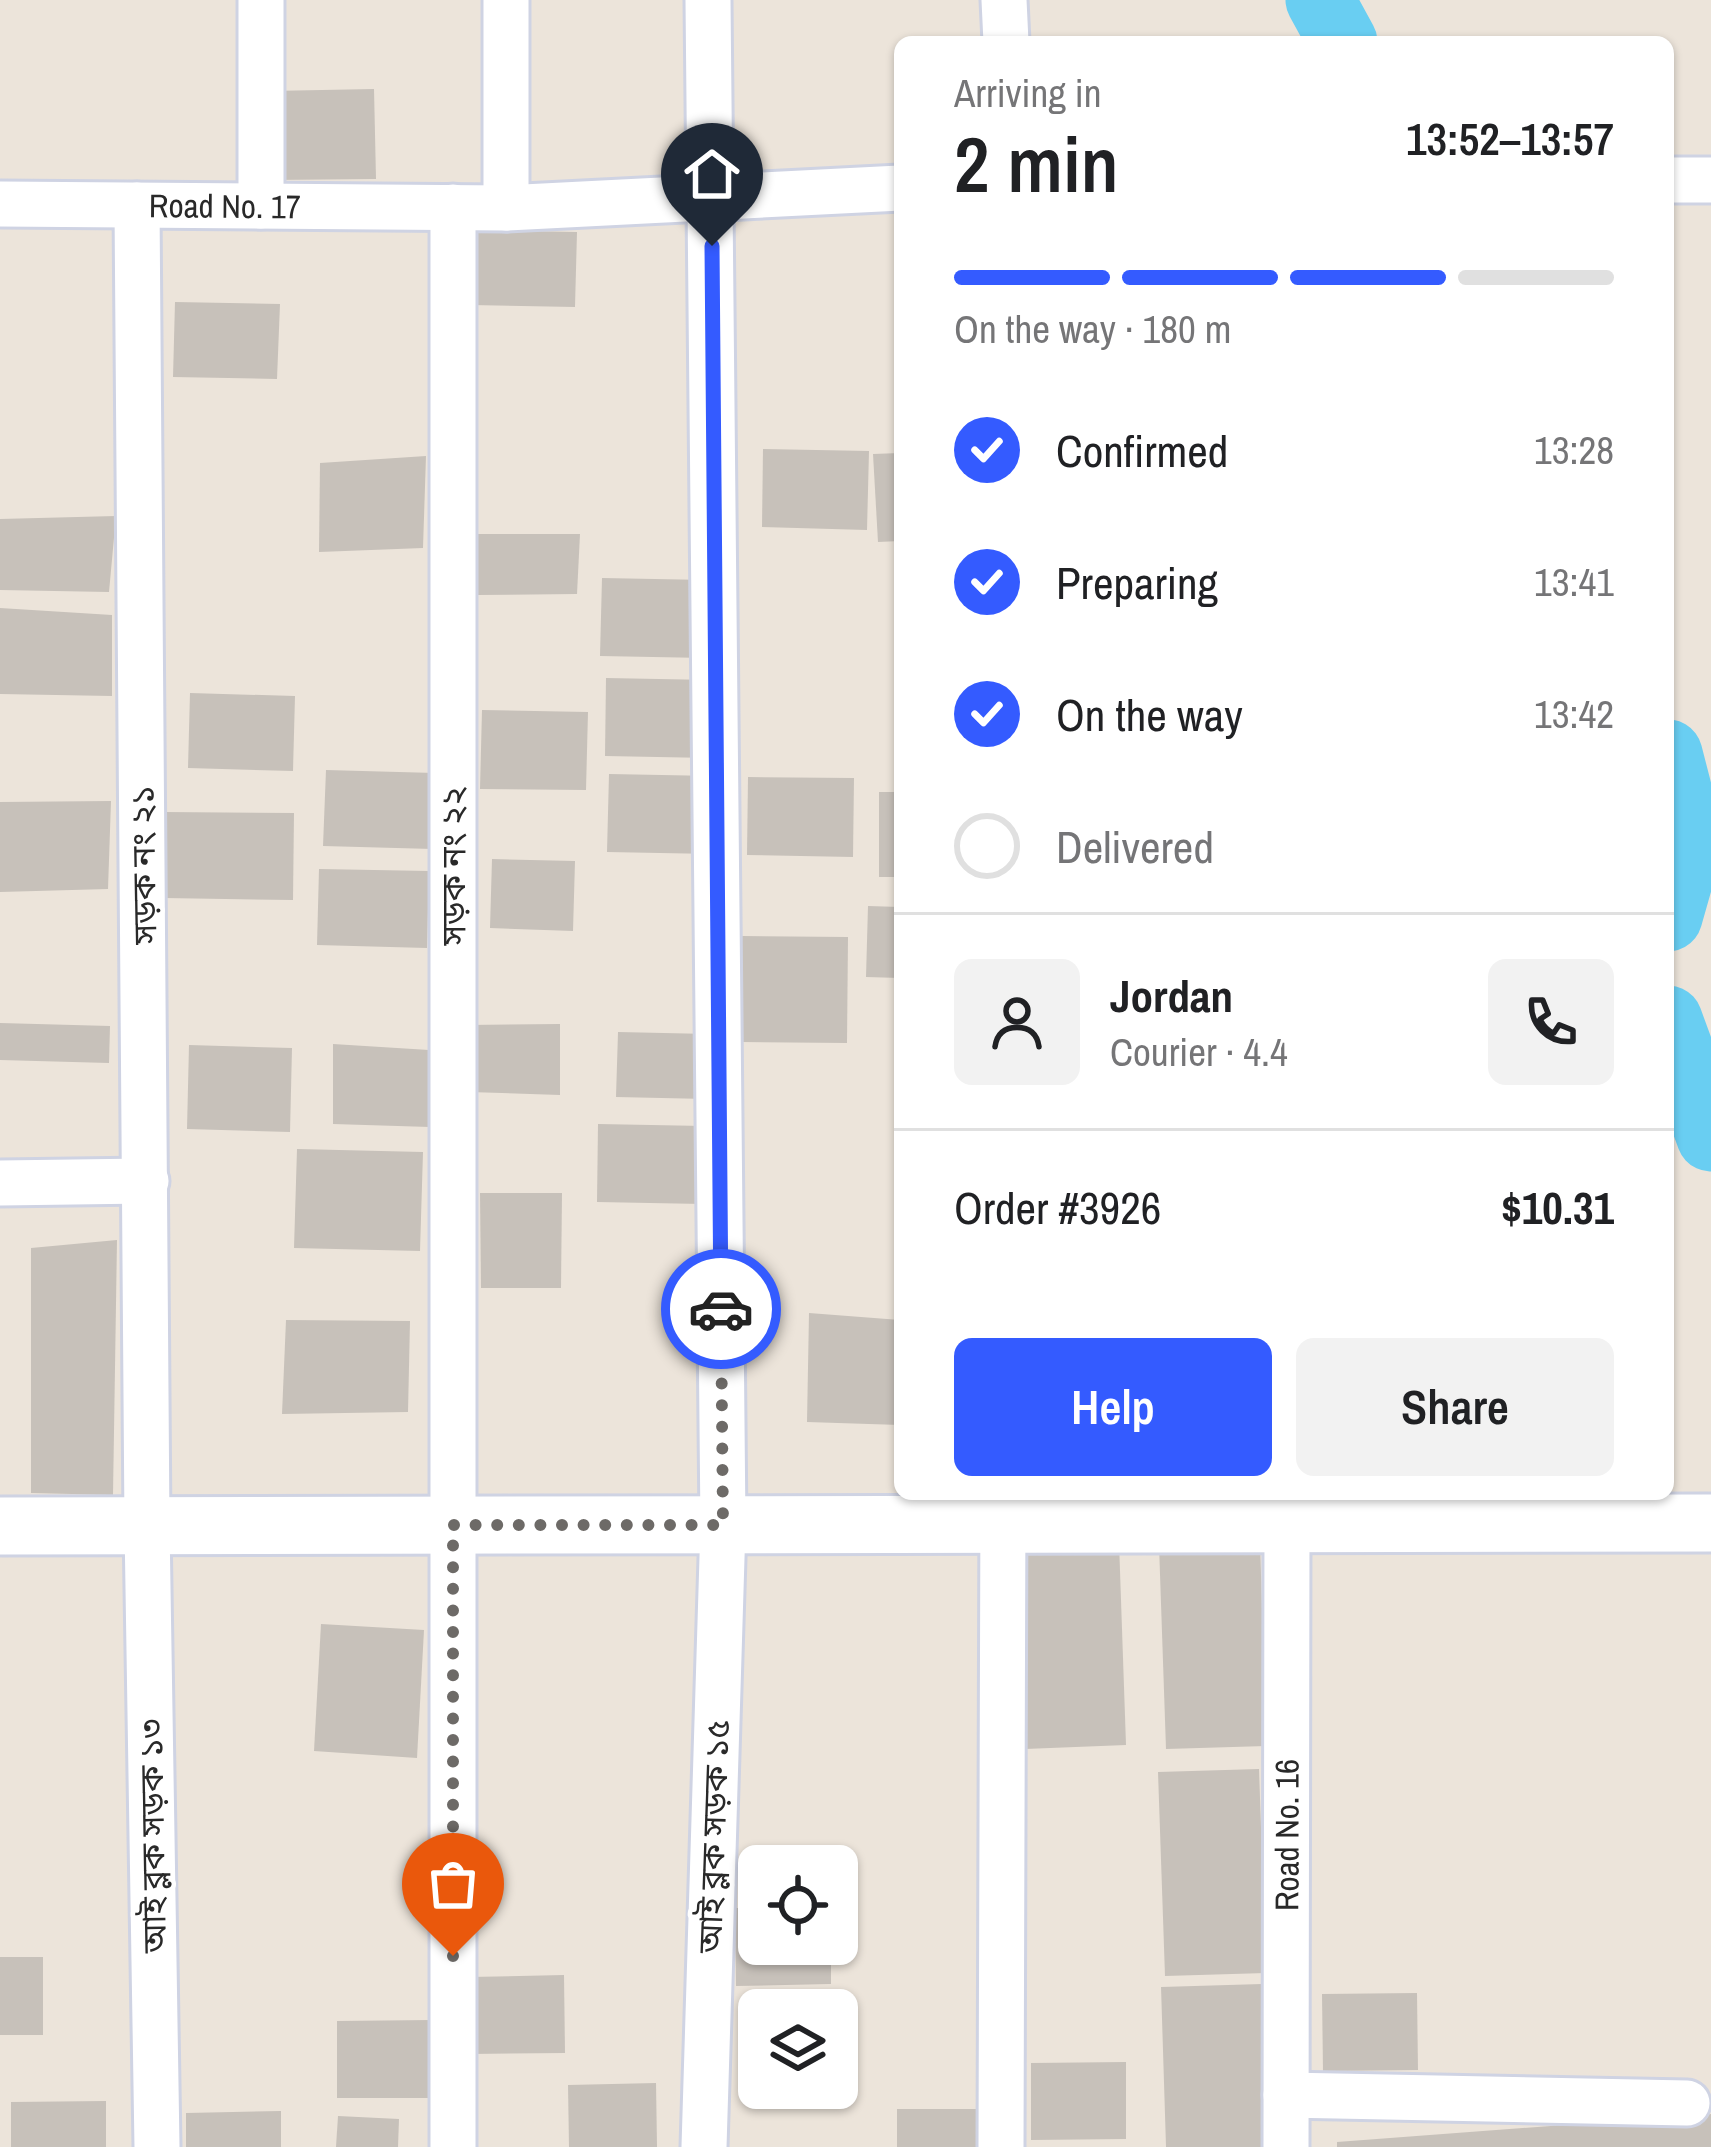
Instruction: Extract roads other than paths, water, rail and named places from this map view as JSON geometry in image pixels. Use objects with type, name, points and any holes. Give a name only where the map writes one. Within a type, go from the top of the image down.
[{"type":"street","points":[[261,206],[262,0]]},
{"type":"street","points":[[506,0],[506,208]]},
{"type":"street","name":"আই ব্লক সড়ক ১৫","points":[[704,2147],[723,1525],[707,0]]},
{"type":"street","points":[[1004,0],[1006,36]]},
{"type":"street","points":[[1674,181],[1711,180]]},
{"type":"street","name":"Road No. 17","points":[[0,204],[506,208],[894,188]]},
{"type":"street","name":"সড়ক নং ২১","points":[[137,205],[147,1526]]},
{"type":"street","name":"সড়ক নং ২২","points":[[453,207],[453,2147]]},
{"type":"street","points":[[0,1183],[146,1181]]},
{"type":"street","points":[[1001,2147],[1003,1509]]},
{"type":"street","points":[[0,1526],[723,1525],[1003,1509],[1287,1524],[1711,1523]]},
{"type":"street","name":"Road No. 16","points":[[1286,2147],[1287,1524]]},
{"type":"street","name":"আই ব্লক সড়ক ১৩","points":[[147,1526],[157,2147]]},
{"type":"street","points":[[1286,2095],[1687,2103]]},
{"type":"waterway","points":[[1320,0],[1340,36]]},
{"type":"waterway","points":[[1674,777],[1690,839],[1674,896]]},
{"type":"waterway","points":[[1690,839],[1711,840]]},
{"type":"waterway","points":[[1674,1036],[1711,1137]]}]
